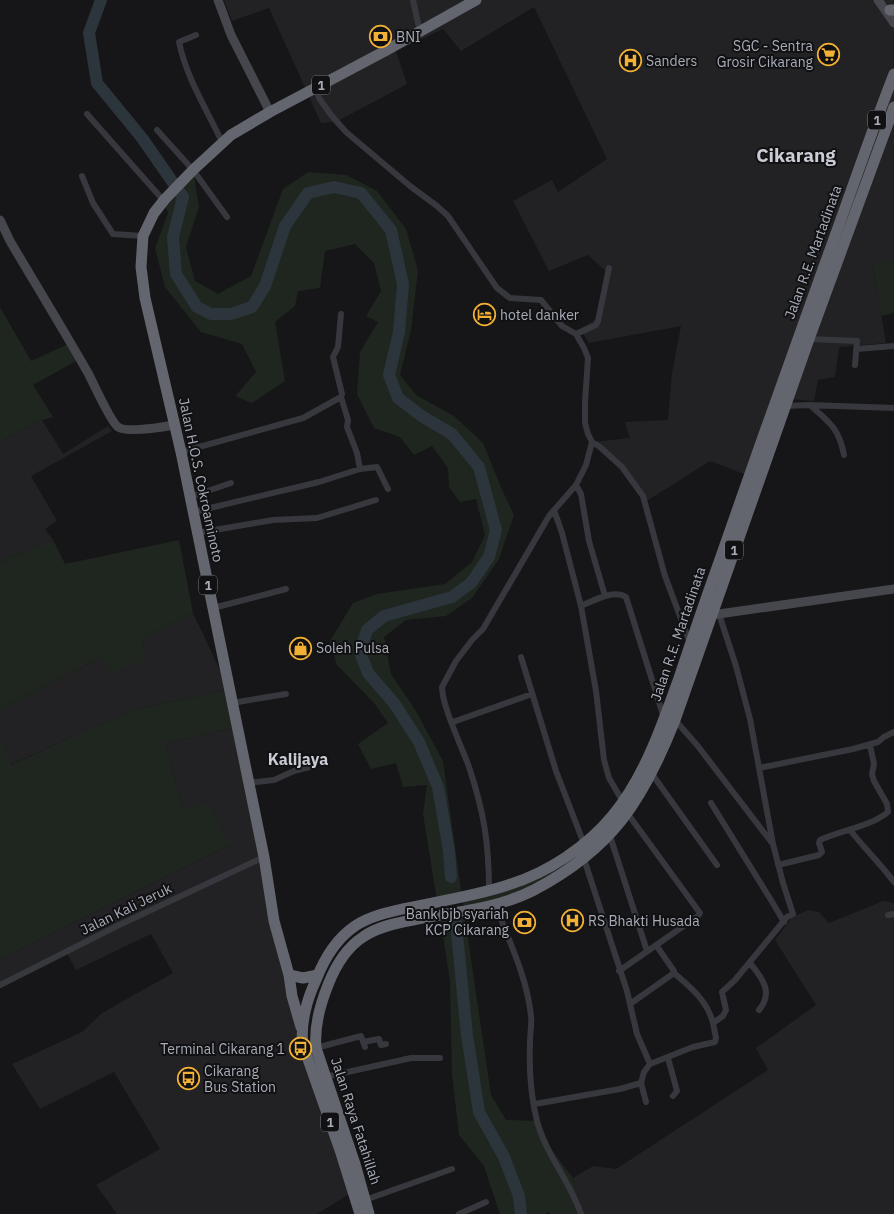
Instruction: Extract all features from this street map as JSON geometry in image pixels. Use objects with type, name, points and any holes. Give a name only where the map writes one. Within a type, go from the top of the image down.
[{"type":"highway","name":"1","points":[[164,200],[222,142],[247,125],[476,0]]},
{"type":"highway","name":"Jalan R.E. Martadinata","points":[[316,1043],[323,997],[332,974],[344,954],[362,937],[401,922],[496,904],[533,890],[584,859],[610,836],[628,814],[652,774],[670,719],[690,644],[894,74]]},
{"type":"highway","name":"Jalan R.E. Martadinata","points":[[302,1029],[311,991],[318,975],[329,953],[351,930],[366,921],[398,910],[489,891],[528,878],[553,865],[584,844],[601,829],[623,802],[636,782],[670,719],[715,615],[785,406],[894,107]]},
{"type":"highway","name":"Jalan H.O.S. Cokroaminoto","points":[[164,200],[154,213],[143,236],[142,282],[198,533],[264,858],[274,921],[302,1029]]},
{"type":"highway","points":[[418,906],[418,912],[422,918]]},
{"type":"highway","points":[[398,910],[402,915],[401,922]]},
{"type":"highway","points":[[289,975],[303,978],[318,975]]},
{"type":"highway","name":"Jalan Raya Fatahillah","points":[[302,1029],[305,1052],[360,1214]]},
{"type":"highway","name":"Jalan Raya Fatahillah","points":[[316,1043],[369,1214]]},
{"type":"main road","points":[[218,0],[231,34],[270,112]]},
{"type":"main road","points":[[878,0],[894,23]]},
{"type":"main road","points":[[884,0],[893,12]]},
{"type":"main road","points":[[0,220],[10,241],[88,373],[111,418],[118,427],[133,429],[175,426]]},
{"type":"main road","points":[[715,615],[894,589]]},
{"type":"street","points":[[413,0],[420,32]]},
{"type":"street","points":[[178,33],[182,52],[200,98],[222,142]]},
{"type":"street","points":[[180,42],[196,35]]},
{"type":"street","points":[[316,88],[319,98],[346,132],[448,216],[501,292],[510,298],[541,300],[562,326],[576,334],[588,358],[585,423],[592,442],[586,466],[576,485],[554,510],[483,629],[466,647],[443,684],[442,691],[484,815],[488,846],[489,891]]},
{"type":"street","points":[[87,114],[164,200]]},
{"type":"street","points":[[157,130],[192,171],[227,217]]},
{"type":"street","points":[[82,176],[93,203],[113,234],[143,236]]},
{"type":"street","points":[[576,334],[596,325],[609,268]]},
{"type":"street","points":[[341,314],[338,347],[332,357],[348,420],[347,426],[357,453],[360,469]]},
{"type":"street","points":[[809,339],[854,340],[858,342],[855,366]]},
{"type":"street","points":[[857,348],[894,346]]},
{"type":"street","points":[[181,452],[304,418],[342,397]]},
{"type":"street","points":[[810,405],[834,427],[841,439],[844,455]]},
{"type":"street","points":[[785,406],[894,408]]},
{"type":"street","points":[[592,442],[622,467],[643,496],[665,576],[690,644]]},
{"type":"street","points":[[193,512],[319,482],[356,472],[360,469],[377,467],[388,489]]},
{"type":"street","points":[[190,497],[231,483]]},
{"type":"street","points":[[576,485],[581,494],[590,541],[606,596]]},
{"type":"street","points":[[198,533],[273,520],[317,518],[376,500]]},
{"type":"street","points":[[554,510],[581,606],[596,690],[604,760],[609,778],[623,802]]},
{"type":"street","points":[[213,608],[286,589]]},
{"type":"street","points":[[581,606],[606,596],[620,595],[626,597],[670,719],[697,745],[773,844]]},
{"type":"street","points":[[713,1023],[726,1012],[723,991],[793,914],[773,844],[750,719],[736,666],[715,615]]},
{"type":"street","points":[[521,657],[556,771],[584,844]]},
{"type":"street","points":[[232,703],[286,694]]},
{"type":"street","points":[[452,722],[532,694]]},
{"type":"street","points":[[759,768],[870,745],[894,732]]},
{"type":"street","points":[[778,865],[819,855],[822,852],[820,840],[850,830],[888,812],[887,804],[872,774],[874,764],[870,745]]},
{"type":"street","points":[[248,783],[274,780],[294,771],[313,766]]},
{"type":"street","points":[[652,774],[718,865]]},
{"type":"street","points":[[711,803],[784,922]]},
{"type":"street","points":[[619,971],[698,916],[700,912],[628,814]]},
{"type":"street","points":[[850,830],[894,882]]},
{"type":"street","points":[[610,836],[647,951]]},
{"type":"street","name":"Jalan Kali Jeruk","points":[[0,985],[117,926],[264,858]]},
{"type":"street","points":[[584,859],[630,1004],[637,1034],[650,1064]]},
{"type":"street","points":[[496,904],[527,991],[532,1024],[530,1048],[537,1120],[546,1146],[581,1214]]},
{"type":"street","points":[[646,1102],[641,1083],[644,1072],[650,1064],[693,1047],[715,1042],[716,1038],[709,1011],[703,1000],[674,973],[656,945]]},
{"type":"street","points":[[750,963],[759,974],[765,988],[766,998],[759,1010]]},
{"type":"street","points":[[630,1004],[674,973]]},
{"type":"street","points":[[316,1043],[361,1036],[364,1044],[379,1039],[380,1045],[386,1044]]},
{"type":"street","points":[[325,1077],[411,1058],[440,1058]]},
{"type":"street","points":[[668,1058],[677,1091],[673,1096]]},
{"type":"street","points":[[534,1104],[620,1089],[641,1083]]},
{"type":"street","points":[[365,1200],[452,1170]]},
{"type":"street","points":[[459,1214],[486,1202]]},
{"type":"shaded area","points":[[224,0],[894,0],[894,261],[873,265],[886,343],[839,347],[835,377],[818,380],[814,401],[777,398],[749,476],[710,461],[645,502],[622,467],[592,442],[630,438],[625,422],[668,420],[672,373],[681,326],[589,343],[580,329],[598,318],[609,274],[588,255],[549,271],[513,201],[552,180],[558,192],[607,159],[534,7],[461,51],[443,29],[396,51],[407,84],[338,121],[321,123],[269,8],[232,21]]},
{"type":"shaded area","points":[[193,170],[199,207],[186,247],[195,281],[218,294],[251,276],[283,189],[308,172],[346,175],[377,191],[406,229],[418,270],[411,330],[400,375],[416,395],[454,416],[483,443],[514,515],[499,559],[472,598],[446,616],[406,620],[384,637],[391,674],[416,711],[443,761],[462,897],[437,901],[423,814],[427,785],[403,787],[396,763],[371,769],[358,744],[388,723],[374,703],[337,665],[330,641],[353,603],[377,594],[445,584],[472,562],[485,535],[476,499],[460,502],[449,487],[448,468],[432,446],[414,455],[400,437],[374,428],[357,394],[360,352],[378,322],[366,316],[381,291],[374,263],[355,244],[325,251],[320,288],[298,291],[295,306],[275,322],[285,381],[252,403],[235,396],[256,372],[242,344],[201,332],[165,287],[155,248],[168,213],[164,201]]},
{"type":"shaded area","points":[[894,261],[894,313],[881,316],[873,264]]},
{"type":"shaded area","points":[[0,307],[31,361],[68,344],[78,360],[33,385],[53,417],[42,420],[0,442]]},
{"type":"shaded area","points":[[42,420],[63,454],[108,426],[112,431],[31,476],[57,521],[45,529],[53,540],[10,557],[0,564],[0,442]]},
{"type":"shaded area","points":[[53,540],[65,564],[179,540],[193,613],[141,639],[147,660],[112,673],[102,657],[0,709],[0,564],[10,557]]},
{"type":"shaded area","points":[[193,613],[229,689],[133,710],[10,765],[0,739],[0,709],[102,657],[147,660],[141,639]]},
{"type":"shaded area","points":[[229,689],[237,727],[165,743],[182,808],[208,803],[230,845],[0,959],[0,739],[11,765],[133,710]]},
{"type":"shaded area","points":[[237,727],[292,996],[351,1193],[317,1214],[117,1214],[96,1185],[160,1149],[114,1072],[40,1109],[12,1064],[82,1032],[102,1013],[173,973],[151,934],[76,970],[66,952],[0,985],[0,959],[230,845],[182,808],[165,743]]},
{"type":"shaded area","points":[[628,813],[542,886],[464,911],[491,1095],[506,1120],[539,1121],[551,1149],[573,1178],[583,1214],[550,1214],[549,1212],[544,1214],[500,1214],[484,1166],[459,1135],[452,1074],[450,981],[440,915],[464,910],[462,897],[528,878]]},
{"type":"shaded area","points":[[883,901],[894,903],[894,1214],[583,1214],[573,1178],[593,1166],[616,1169],[768,1070],[756,1048],[816,1005],[775,940],[792,917],[808,910],[819,912],[829,923]]},
{"type":"waterway","points":[[101,0],[89,33],[97,83],[142,138],[183,197],[173,237],[176,274],[197,307],[211,314],[231,314],[252,307],[265,286],[285,226],[308,193],[334,187],[361,193],[391,230],[403,284],[399,332],[389,375],[398,398],[423,417],[452,434],[479,467],[496,530],[489,557],[471,583],[452,597],[384,616],[367,630],[360,652],[368,673],[394,703],[419,742],[438,787],[449,851],[451,877]]},
{"type":"waterway","points":[[456,923],[467,1035],[479,1112],[504,1157],[519,1196],[521,1214]]},
{"type":"place","name":"BNI","points":[[380,37]]},
{"type":"place","name":"SGC - Sentra Grosir Cikarang","points":[[829,54]]},
{"type":"place","name":"Sanders","points":[[630,61]]},
{"type":"place","name":"hotel danker","points":[[484,315]]},
{"type":"place","name":"Soleh Pulsa","points":[[300,648]]},
{"type":"place","name":"RS Bhakti Husada","points":[[572,921]]},
{"type":"place","name":"Bank bjb syariah KCP Cikarang","points":[[525,922]]},
{"type":"place","name":"Terminal Cikarang 1","points":[[301,1049]]},
{"type":"place","name":"Cikarang Bus Station","points":[[188,1079]]},
{"type":"district","name":"Cikarang","points":[[796,155]]},
{"type":"district","name":"Kalijaya","points":[[298,759]]}]
